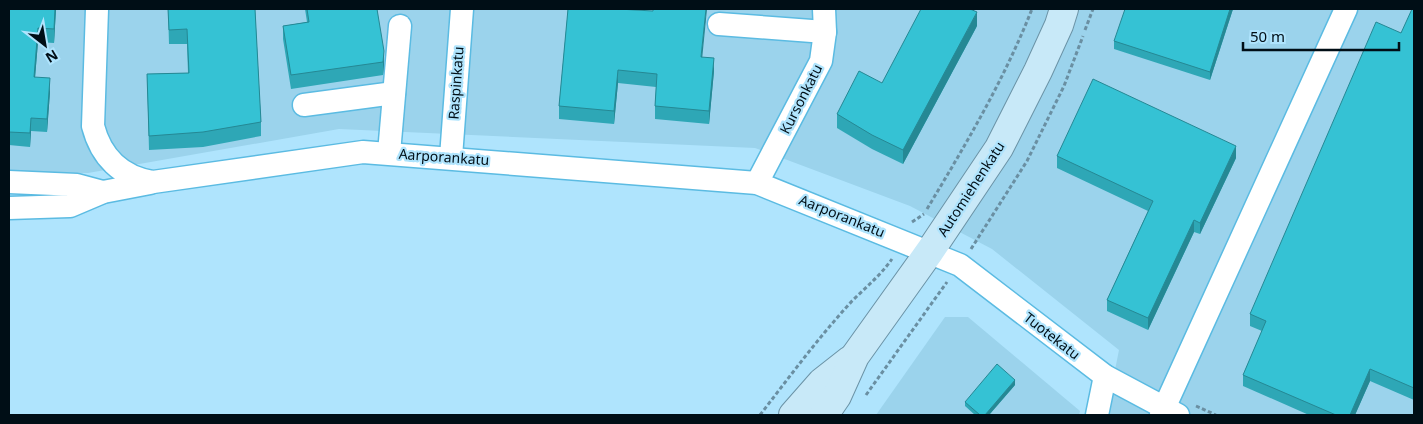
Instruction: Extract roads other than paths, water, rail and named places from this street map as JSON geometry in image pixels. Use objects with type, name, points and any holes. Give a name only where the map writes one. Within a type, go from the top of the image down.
[{"type":"main road","name":"Automiehenkatu","points":[[824,415],[837,396],[855,356],[930,251],[999,148],[1038,71],[1059,25],[1064,9]]},
{"type":"main road","name":"Automiehenkatu","points":[[793,415],[822,382],[855,356]]},
{"type":"street","name":"Aarporankatu","points":[[97,9],[92,115],[96,137],[106,156],[123,172],[140,180],[153,182],[363,152],[451,157],[757,183],[930,251]]},
{"type":"street","name":"Raspinkatu","points":[[451,157],[462,9]]},
{"type":"street","name":"Kursonkatu","points":[[757,183],[821,61],[825,32],[824,9]]},
{"type":"street","points":[[1167,413],[1346,9]]},
{"type":"street","points":[[720,24],[825,32]]},
{"type":"street","points":[[389,153],[400,26]]},
{"type":"street","points":[[304,105],[394,93]]},
{"type":"street","points":[[9,182],[77,185],[103,192]]},
{"type":"street","points":[[9,208],[70,206],[103,192],[153,182]]},
{"type":"street","name":"Tuotekatu","points":[[930,251],[960,265],[1105,376],[1167,413]]},
{"type":"street","points":[[1096,415],[1105,376]]}]
